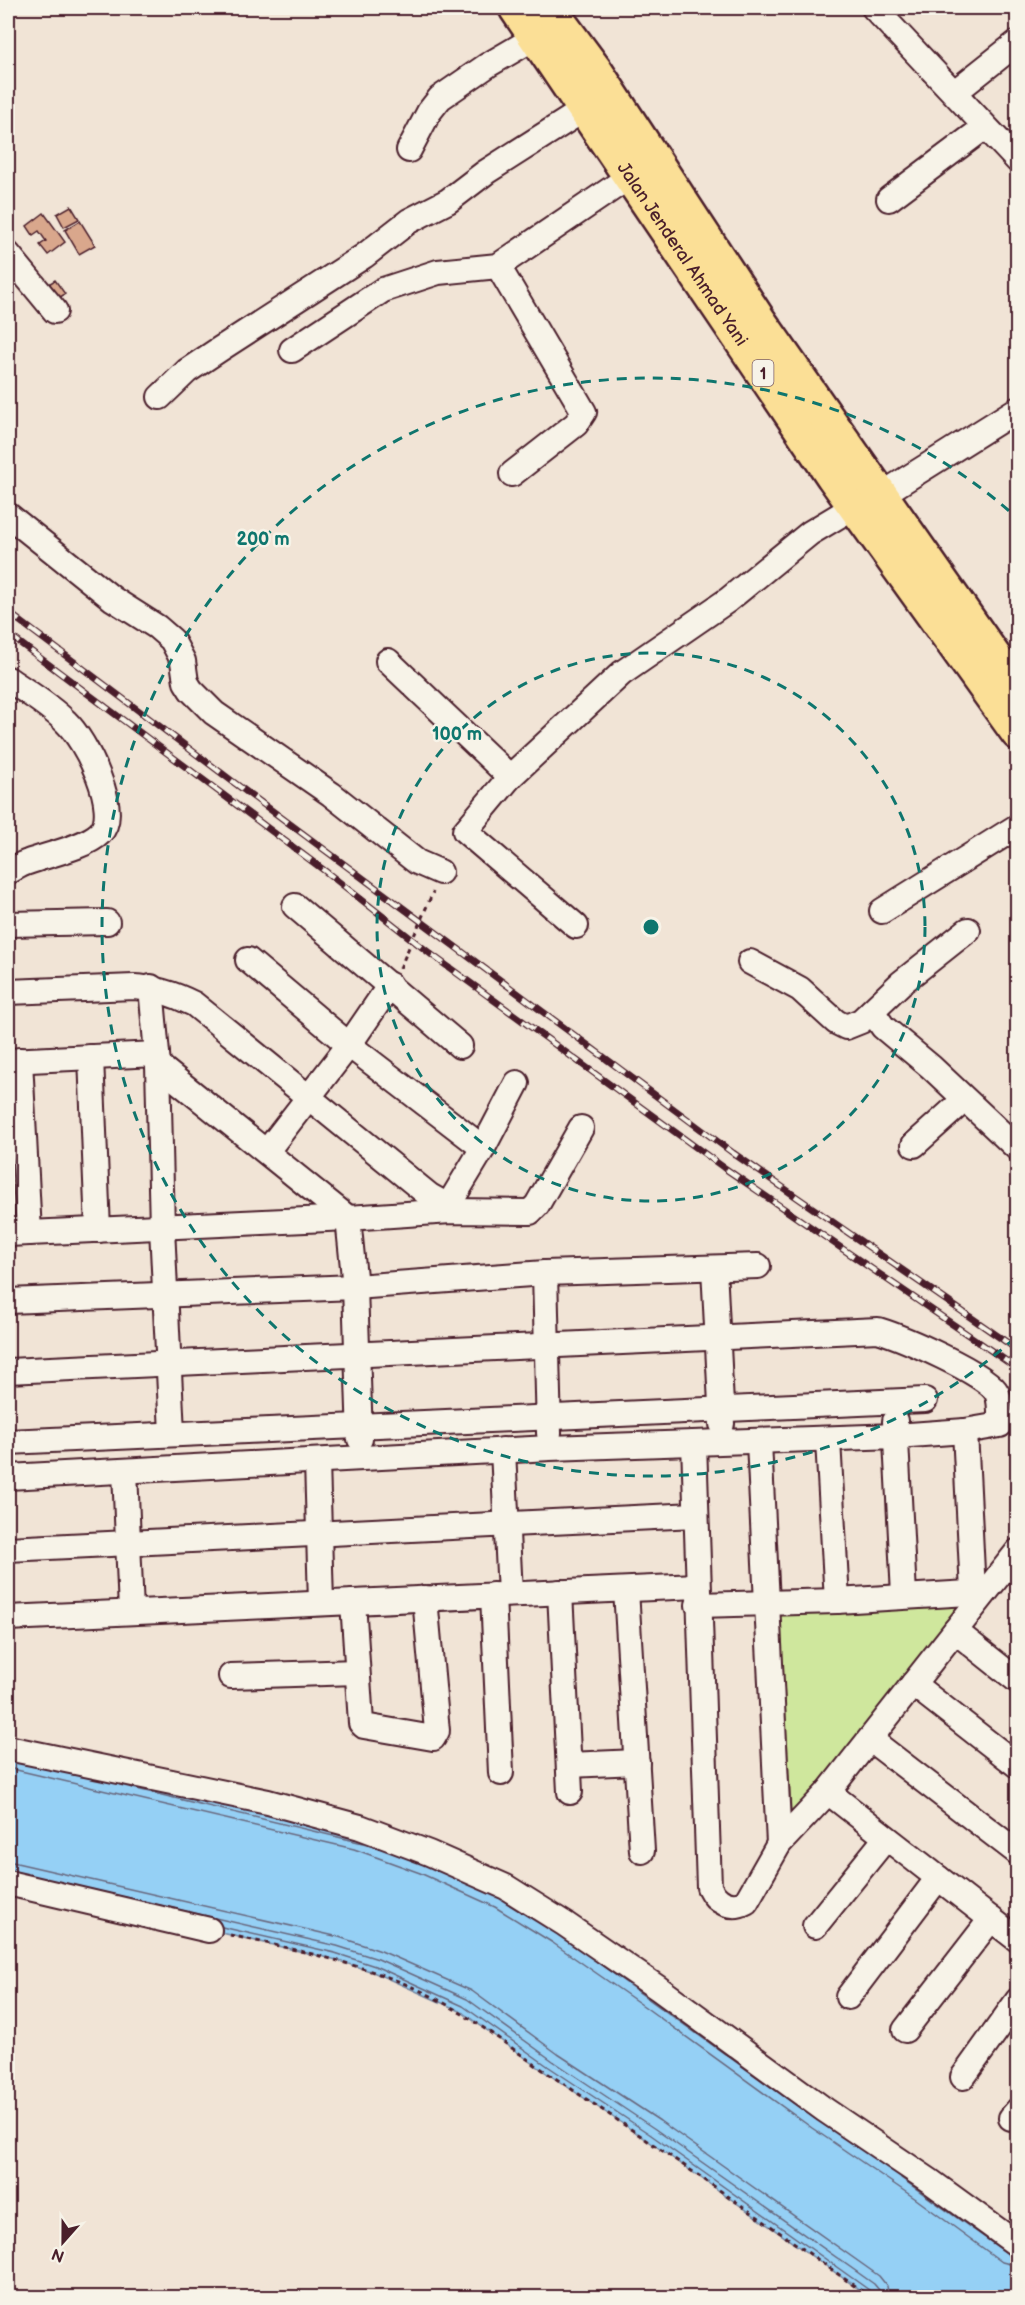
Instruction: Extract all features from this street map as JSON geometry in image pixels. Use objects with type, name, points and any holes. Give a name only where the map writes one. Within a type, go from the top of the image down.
[{"type":"highway","name":"Jalan Jenderal Ahmad Yani","points":[[516,8],[629,177],[868,500],[1017,692]]},
{"type":"highway","name":"Jalan Jenderal Ahmad Yani","points":[[549,8],[595,70],[760,322],[868,500],[1017,734]]},
{"type":"street","points":[[874,8],[955,92],[1017,161]]},
{"type":"street","points":[[409,150],[429,112],[440,99],[488,65],[536,37]]},
{"type":"street","points":[[955,92],[1017,42]]},
{"type":"street","points":[[160,397],[187,371],[278,309],[364,256],[410,221],[448,201],[486,172],[585,109]]},
{"type":"street","points":[[889,199],[985,126]]},
{"type":"street","points":[[292,350],[383,291],[438,272],[498,266],[629,177]]},
{"type":"street","points":[[8,254],[55,311]]},
{"type":"street","points":[[498,266],[582,405],[584,412],[576,424],[512,474]]},
{"type":"street","points":[[576,926],[465,831],[510,777],[622,672],[720,606],[810,533],[1017,408]]},
{"type":"street","points":[[8,515],[113,598],[157,627],[172,640],[183,661],[186,682],[214,713],[331,794],[417,862],[440,872]]},
{"type":"street","points":[[388,661],[510,777]]},
{"type":"street","points":[[8,679],[51,709],[75,732],[104,794],[106,824],[100,834],[89,841],[25,863],[8,872]]},
{"type":"street","points":[[882,910],[1017,826]]},
{"type":"street","points":[[294,906],[460,1046]]},
{"type":"street","points":[[8,924],[107,922]]},
{"type":"street","points":[[750,962],[800,988],[842,1027],[854,1026],[901,983],[968,930]]},
{"type":"street","points":[[248,960],[350,1045],[483,1148]]},
{"type":"street","points":[[267,1151],[350,1045],[390,985]]},
{"type":"street","points":[[151,987],[158,1060],[162,1228],[172,1433]]},
{"type":"street","points":[[8,992],[151,987],[177,995],[194,1004],[430,1196],[449,1208]]},
{"type":"street","points":[[872,1011],[883,1027],[931,1067],[1017,1149]]},
{"type":"street","points":[[91,1057],[98,1230]]},
{"type":"street","points":[[360,1457],[355,1287],[348,1218],[158,1060],[91,1057],[14,1061],[19,1233],[348,1218],[449,1208],[530,1212],[537,1205],[581,1128]]},
{"type":"street","points":[[449,1208],[517,1083]]},
{"type":"street","points":[[914,1145],[964,1100]]},
{"type":"street","points":[[8,1301],[355,1287],[545,1273],[758,1266]]},
{"type":"street","points":[[714,1268],[716,1338],[724,1443]]},
{"type":"street","points":[[545,1273],[550,1448]]},
{"type":"street","points":[[8,1371],[878,1330],[928,1350],[987,1382],[998,1395],[1006,1424]]},
{"type":"street","points":[[1006,1424],[1017,1389]]},
{"type":"street","points":[[8,1442],[925,1400]]},
{"type":"street","points":[[894,1402],[904,1595]]},
{"type":"street","points":[[8,1477],[503,1450],[828,1440],[965,1431],[1006,1424]]},
{"type":"street","points":[[965,1431],[979,1592]]},
{"type":"street","points":[[828,1440],[837,1601]]},
{"type":"street","points":[[759,1442],[779,1844]]},
{"type":"street","points":[[693,1443],[709,1887],[719,1901],[733,1906],[746,1902],[779,1844],[828,1792],[871,1740],[955,1631],[979,1592],[1017,1551]]},
{"type":"street","points":[[501,1773],[501,1595],[506,1524],[503,1450]]},
{"type":"street","points":[[317,1461],[321,1603]]},
{"type":"street","points":[[125,1471],[131,1611]]},
{"type":"street","points":[[8,1549],[695,1515]]},
{"type":"street","points":[[8,1618],[626,1590],[767,1604],[979,1592]]},
{"type":"street","points":[[626,1590],[642,1851]]},
{"type":"street","points":[[560,1593],[570,1792]]},
{"type":"street","points":[[354,1602],[360,1719],[364,1726],[433,1738],[436,1736],[425,1598]]},
{"type":"street","points":[[955,1631],[1015,1673]]},
{"type":"street","points":[[231,1676],[357,1672]]},
{"type":"street","points":[[913,1684],[1017,1766]]},
{"type":"street","points":[[871,1740],[1017,1853]]},
{"type":"street","points":[[8,1748],[268,1802],[360,1827],[429,1853],[506,1887],[565,1924],[658,1988],[825,2110],[1017,2245]]},
{"type":"street","points":[[569,1766],[637,1762]]},
{"type":"street","points":[[828,1792],[1017,1940]]},
{"type":"street","points":[[815,1926],[886,1838]]},
{"type":"street","points":[[849,1997],[938,1878]]},
{"type":"street","points":[[8,1883],[209,1930]]},
{"type":"street","points":[[905,2030],[991,1919]]},
{"type":"street","points":[[963,2077],[1017,2000]]},
{"type":"path","points":[[390,985],[406,958],[440,872]]},
{"type":"path","points":[[209,1930],[363,1968],[423,1992],[460,2011],[545,2072],[694,2171],[871,2298]]},
{"type":"green space","points":[[963,1604],[792,1830],[780,1614]]},
{"type":"water","points":[[8,1745],[360,1827],[473,1873],[1018,2245],[1017,2297],[870,2297],[460,2011],[373,1972],[333,1959],[8,1883]]},
{"type":"building","points":[[71,206],[79,219],[64,227],[57,214]]},
{"type":"building","points":[[44,213],[65,242],[48,255],[40,245],[46,241],[39,231],[33,235],[27,226]]},
{"type":"building","points":[[80,221],[95,245],[79,254],[65,230]]},
{"type":"building","points":[[55,280],[65,294],[54,301],[44,287]]},
{"type":"railway","points":[[8,612],[733,1153],[1018,1350]]},
{"type":"railway","points":[[8,634],[325,871],[432,955],[723,1167],[1018,1369]]}]
